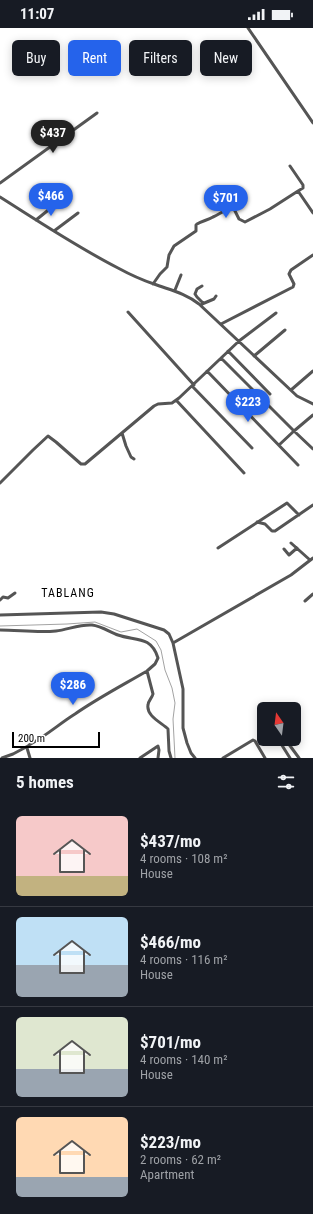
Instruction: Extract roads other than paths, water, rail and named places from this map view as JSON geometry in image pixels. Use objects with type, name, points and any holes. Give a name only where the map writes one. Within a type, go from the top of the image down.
[{"type":"street","points":[[248,28],[313,123]]},
{"type":"street","points":[[0,183],[97,113]]},
{"type":"street","points":[[153,284],[167,267],[171,249],[196,231],[197,224],[231,209],[234,209],[239,219],[246,222],[303,188],[303,185],[290,166]]},
{"type":"street","points":[[298,191],[313,213]]},
{"type":"street","points":[[0,197],[99,258],[153,284],[175,290],[189,296],[202,304]]},
{"type":"street","points":[[36,220],[56,203]]},
{"type":"street","points":[[54,231],[78,213]]},
{"type":"street","points":[[221,324],[293,287],[294,284],[289,274],[291,270],[313,255]]},
{"type":"street","points":[[175,290],[181,275]]},
{"type":"street","points":[[202,286],[195,294],[202,304],[297,396],[313,404]]},
{"type":"street","points":[[202,304],[214,299],[216,296]]},
{"type":"street","points":[[128,312],[193,386],[252,448]]},
{"type":"street","points":[[0,483],[47,437],[51,437],[83,465],[156,404],[168,404],[176,400],[193,386],[239,341],[276,313]]},
{"type":"street","points":[[254,356],[285,330]]},
{"type":"street","points":[[228,351],[270,394]]},
{"type":"street","points":[[221,358],[294,432],[313,449]]},
{"type":"street","points":[[207,371],[298,465]]},
{"type":"street","points":[[291,390],[313,371]]},
{"type":"street","points":[[176,400],[244,473]]},
{"type":"street","points":[[279,445],[313,415]]},
{"type":"street","points":[[122,433],[126,446],[134,459]]},
{"type":"street","points":[[218,548],[287,502],[299,515]]},
{"type":"street","points":[[257,522],[265,524],[272,531],[275,531],[313,505]]},
{"type":"street","points":[[173,643],[291,575],[312,559],[291,543]]},
{"type":"street","points":[[284,549],[289,555],[297,548]]},
{"type":"street","points":[[0,600],[3,597],[8,598],[14,593]]},
{"type":"street","points":[[305,600],[313,594]]},
{"type":"street","points":[[0,615],[101,612],[114,614],[164,630],[169,634],[173,643],[183,689],[183,728],[187,743],[195,758]]},
{"type":"street","points":[[0,630],[55,631],[96,626],[120,636],[138,638],[147,642],[154,648],[158,658],[158,661],[147,671],[77,712],[56,726],[50,733],[27,748],[2,758]]},
{"type":"street","points":[[147,671],[153,694],[153,697],[148,703],[148,710],[153,717],[168,729],[169,751],[171,758]]},
{"type":"street","points":[[223,758],[252,740],[255,741],[265,758]]},
{"type":"street","points":[[140,758],[158,746],[158,758]]},
{"type":"street","points":[[282,746],[290,758]]},
{"type":"street","points":[[290,746],[299,758]]},
{"type":"street","points":[[27,748],[30,758]]},
{"type":"waterway","points":[[0,626],[95,622],[121,632],[137,629],[156,641],[161,650],[165,670],[172,688],[175,703],[173,719],[175,758]]},
{"type":"district","name":"TABLANG","points":[[68,593]]}]
